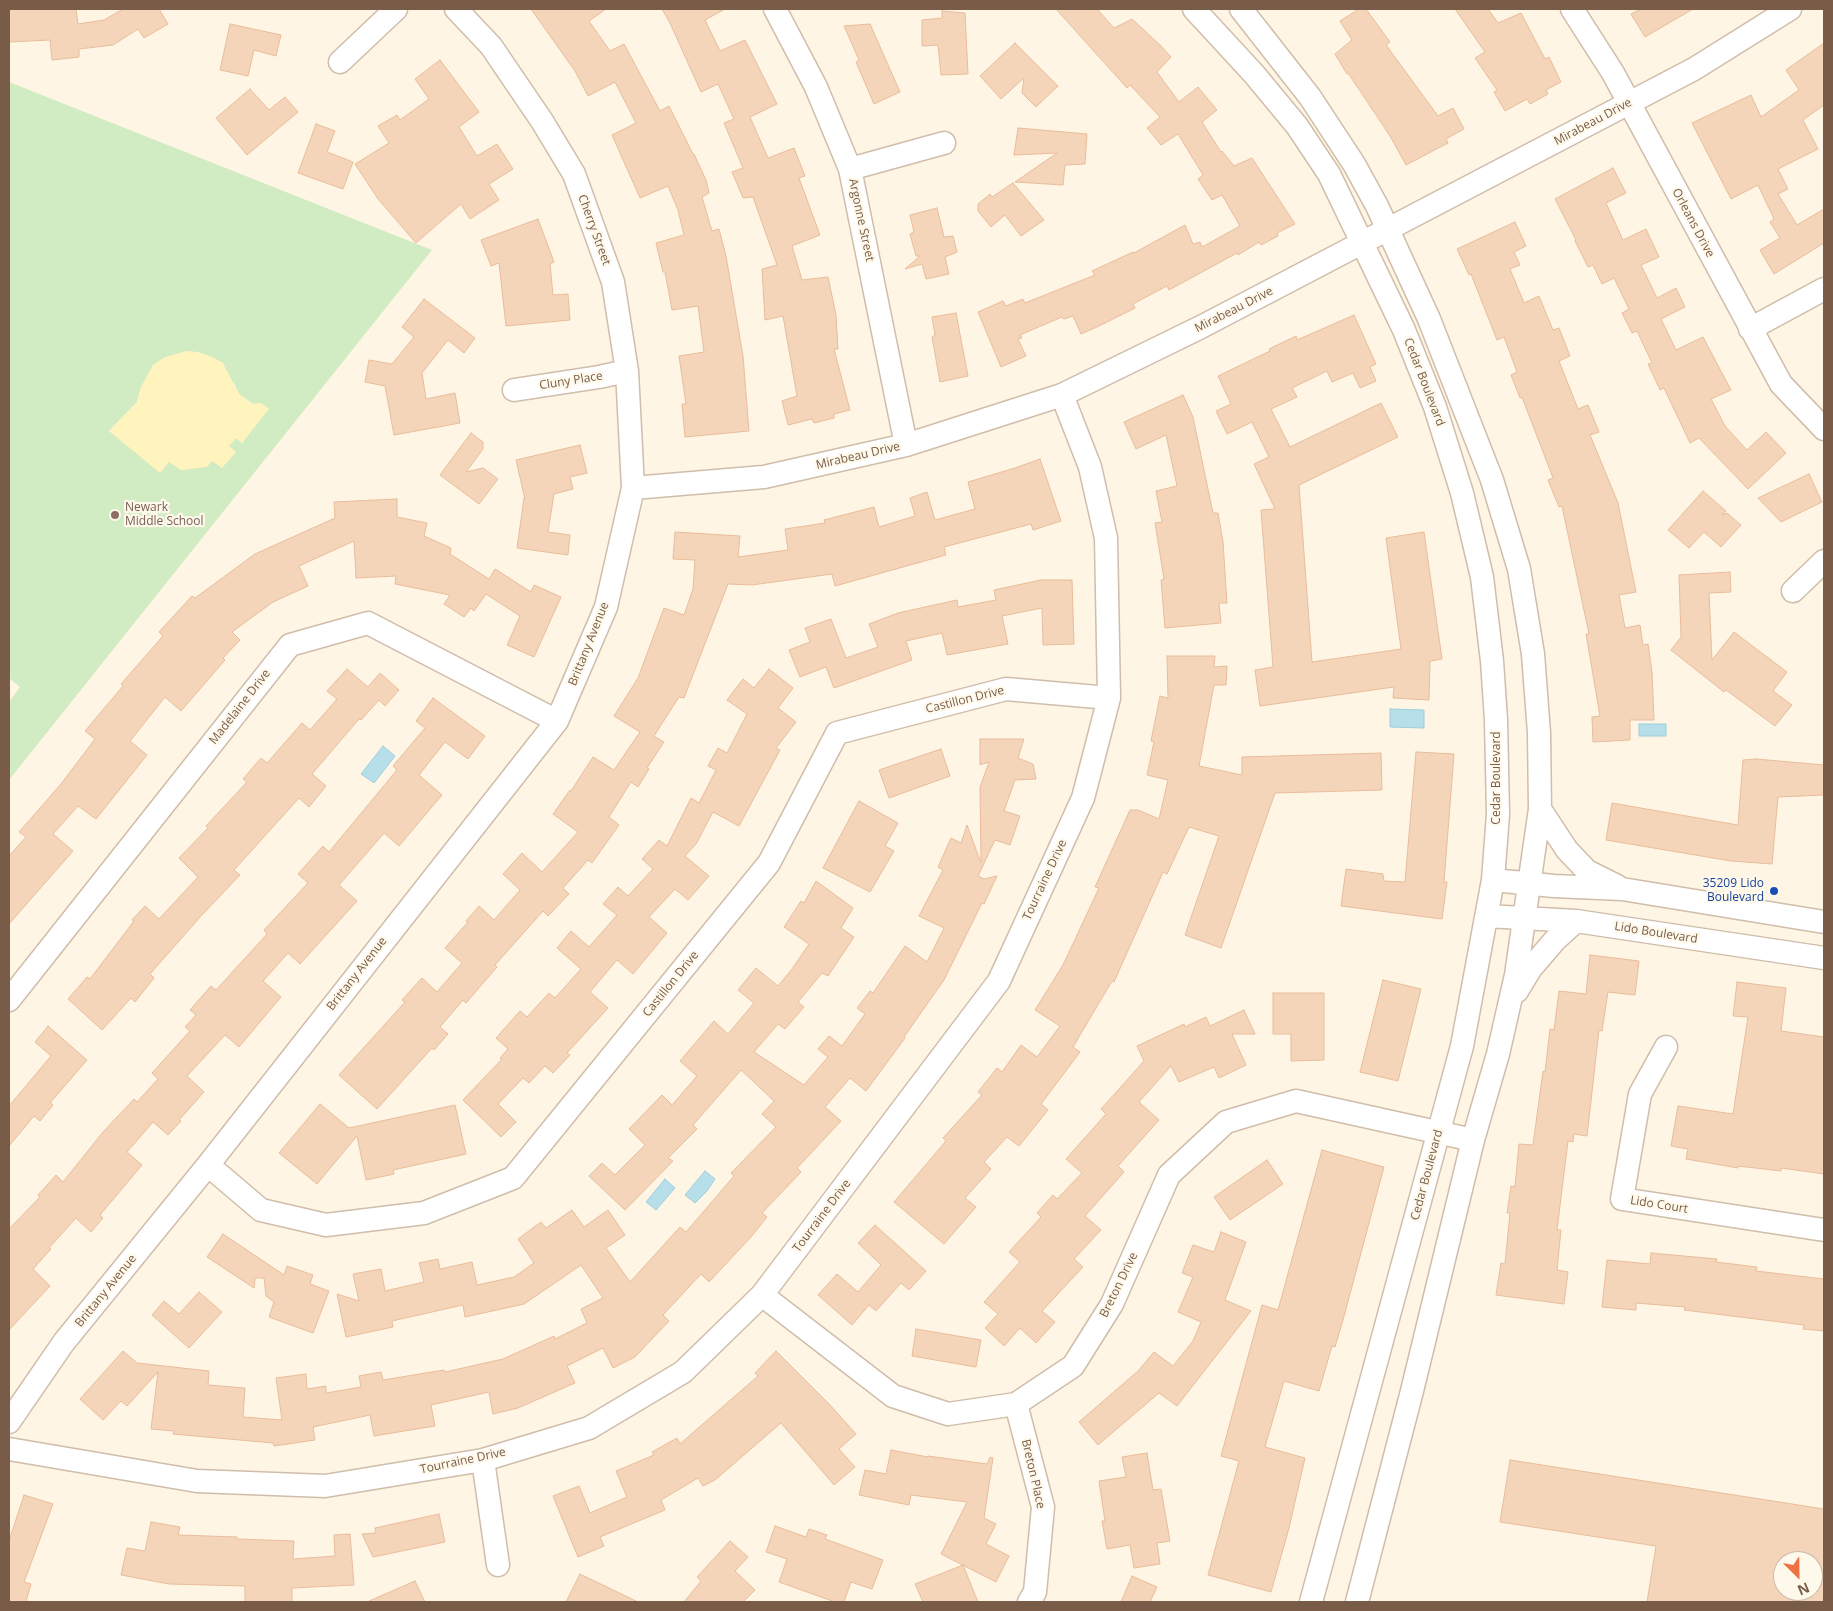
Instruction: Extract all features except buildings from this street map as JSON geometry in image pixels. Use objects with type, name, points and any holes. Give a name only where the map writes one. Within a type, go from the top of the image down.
[{"type":"street","points":[[340,62],[396,9]]},
{"type":"street","name":"Cherry Street","points":[[456,9],[491,46],[542,121],[574,174],[613,282],[627,371],[633,488]]},
{"type":"street","name":"Argonne Street","points":[[775,9],[816,86],[850,169],[906,445]]},
{"type":"street","name":"Cedar Boulevard","points":[[1194,9],[1254,74],[1296,126],[1329,174],[1404,330],[1434,407],[1462,493],[1482,578],[1492,661],[1498,739],[1498,814],[1493,880],[1462,1046],[1311,1602]]},
{"type":"street","points":[[1240,9],[1310,97],[1354,164],[1388,229],[1429,319],[1492,480],[1519,570],[1534,654],[1540,732],[1540,809],[1516,975],[1498,1054],[1473,1140],[1412,1392],[1357,1602]]},
{"type":"street","name":"Orleans Drive","points":[[1572,9],[1613,73],[1781,384],[1824,429]]},
{"type":"street","name":"Mirabeau Drive","points":[[633,488],[764,477],[906,445],[1062,395],[1201,327],[1629,103],[1694,68],[1790,9]]},
{"type":"street","points":[[850,169],[944,143]]},
{"type":"street","points":[[1750,329],[1824,289]]},
{"type":"street","name":"Cluny Place","points":[[514,390],[598,378],[627,371]]},
{"type":"street","name":"Tourraine Drive","points":[[9,1448],[197,1480],[324,1486],[483,1460],[589,1428],[598,1423],[683,1372],[762,1295],[999,981],[1083,798],[1109,698],[1106,538],[1090,467],[1062,395]]},
{"type":"street","name":"Brittany Avenue","points":[[9,1422],[64,1342],[208,1164],[557,721],[606,607],[633,488]]},
{"type":"street","points":[[1793,591],[1824,561]]},
{"type":"street","name":"Madelaine Drive","points":[[9,1000],[290,645],[368,623],[557,721]]},
{"type":"street","name":"Castillon Drive","points":[[208,1164],[261,1210],[326,1225],[424,1213],[513,1178],[770,863],[837,733],[1006,688],[1109,698]]},
{"type":"street","points":[[1540,809],[1567,850],[1587,871],[1622,889]]},
{"type":"street","points":[[1493,880],[1622,889],[1824,922]]},
{"type":"street","name":"Lido Boulevard","points":[[1487,916],[1576,921],[1824,958]]},
{"type":"street","points":[[1510,1003],[1531,968],[1555,940],[1576,921]]},
{"type":"street","name":"Lido Court","points":[[1666,1047],[1640,1094],[1622,1199],[1824,1230]]},
{"type":"street","name":"Breton Drive","points":[[762,1295],[893,1396],[948,1414],[1016,1404],[1073,1366],[1112,1304],[1169,1175],[1226,1122],[1296,1101],[1473,1140]]},
{"type":"street","name":"Breton Place","points":[[1016,1404],[1043,1507],[1035,1592],[1029,1602]]},
{"type":"street","points":[[483,1460],[498,1565]]},
{"type":"green space","name":"Newark Middle School","points":[[9,82],[432,250],[9,780],[9,702],[20,687],[9,678]],"holes":[[[234,383],[239,394],[253,404],[242,443],[236,438],[212,461],[169,461],[109,431],[137,402],[141,387]]]},
{"type":"sand","points":[[186,351],[198,352],[223,363],[239,394],[252,404],[261,403],[269,409],[242,443],[236,438],[229,446],[236,452],[222,468],[212,461],[207,467],[181,470],[169,462],[160,473],[109,431],[137,402],[141,387],[153,365],[163,358]]},
{"type":"water","points":[[1390,709],[1424,710],[1424,728],[1390,727]]},
{"type":"water","points":[[1639,724],[1666,724],[1666,736],[1639,736]]},
{"type":"water","points":[[383,746],[395,756],[374,783],[361,774]]},
{"type":"water","points":[[705,1171],[715,1179],[707,1191],[695,1203],[685,1195]]},
{"type":"water","points":[[665,1179],[675,1188],[656,1210],[646,1202]]},
{"type":"place","name":"Newark Middle School","points":[[115,515]]},
{"type":"place","name":"35209 Lido Boulevard","points":[[1774,891]]}]
